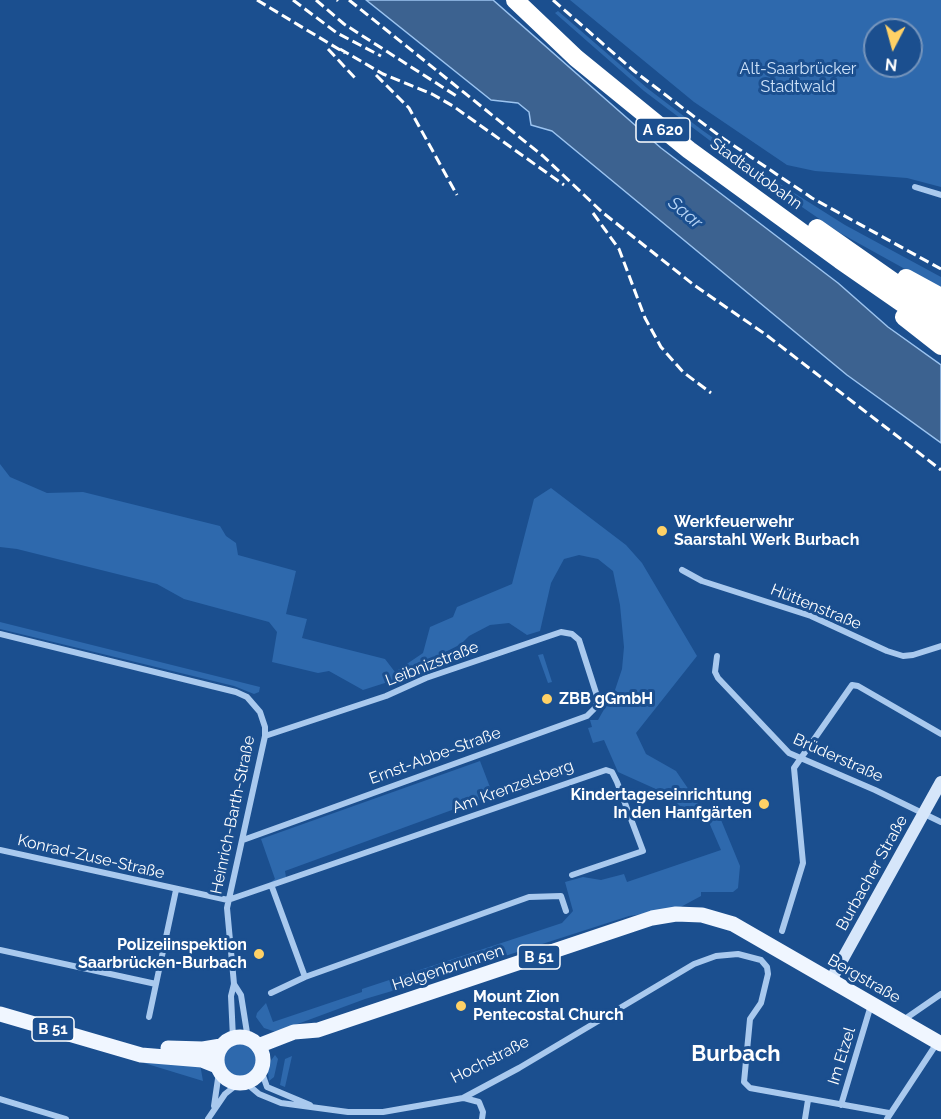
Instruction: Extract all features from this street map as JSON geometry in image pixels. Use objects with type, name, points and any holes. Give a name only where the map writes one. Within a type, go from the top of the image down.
[{"type":"highway","name":"Stadtautobahn","points":[[515,0],[576,58],[632,105],[843,255]]},
{"type":"highway","name":"Stadtautobahn","points":[[533,0],[639,96],[843,255]]},
{"type":"highway","points":[[843,255],[941,297]]},
{"type":"highway","points":[[843,255],[867,288],[941,346]]},
{"type":"highway","name":"A 620","points":[[843,255],[941,315]]},
{"type":"highway","name":"A 620","points":[[843,255],[941,330]]},
{"type":"main road","name":"Burbacher Straße","points":[[831,980],[941,782]]},
{"type":"main road","name":"Helgenbrunnen","points":[[240,1042],[294,1032],[306,1033],[666,915],[684,914],[718,919],[770,945]]},
{"type":"main road","name":"Bergstraße","points":[[770,945],[939,1043]]},
{"type":"main road","name":"B 51","points":[[0,1014],[141,1055],[202,1060],[218,1069],[230,1081],[242,1083],[253,1079],[262,1066]]},
{"type":"main road","name":"Helgenbrunnen","points":[[262,1066],[276,1049],[298,1041],[306,1033]]},
{"type":"main road","name":"B 51","points":[[106,1044],[199,1049],[240,1042]]},
{"type":"main road","points":[[218,1069],[216,1058],[240,1042],[262,1066]]},
{"type":"street","points":[[915,188],[941,195]]},
{"type":"street","name":"Hüttenstraße","points":[[682,570],[702,581],[811,616],[886,651],[903,656],[941,646]]},
{"type":"street","name":"Leibnizstraße","points":[[265,736],[386,696],[426,678],[555,633],[566,632],[579,640],[589,669]]},
{"type":"street","name":"Heinrich-Barth-Straße","points":[[0,634],[236,692],[247,697],[260,712],[265,727],[265,736],[228,900],[229,942],[234,984],[231,996],[240,1042]]},
{"type":"street","name":"Brüderstraße","points":[[717,656],[715,672],[718,678],[781,747],[800,758],[941,822]]},
{"type":"street","name":"Ernst-Abbe-Straße","points":[[243,840],[590,714],[596,706],[597,696],[589,669]]},
{"type":"street","points":[[782,931],[803,863],[794,768],[852,685],[858,686],[941,734]]},
{"type":"street","name":"Am Krenzelsberg","points":[[228,900],[273,887],[606,770],[612,772],[643,851],[572,875]]},
{"type":"street","name":"Konrad-Zuse-Straße","points":[[0,850],[228,900]]},
{"type":"street","points":[[273,887],[305,976]]},
{"type":"street","name":"Konrad-Zuse-Straße","points":[[149,1017],[176,890]]},
{"type":"street","points":[[271,993],[305,976],[529,897],[561,896],[566,911]]},
{"type":"street","points":[[0,950],[156,984]]},
{"type":"street","name":"Hochstraße","points":[[242,1083],[270,1100],[348,1112],[371,1113],[463,1098],[519,1068],[694,964],[726,954],[750,956],[765,963],[768,974],[764,996],[750,1019],[744,1082],[750,1088],[808,1100]]},
{"type":"street","name":"Heinrich-Barth-Straße","points":[[234,984],[241,995],[240,1042]]},
{"type":"street","points":[[902,1021],[941,994]]},
{"type":"street","name":"Im Etzel","points":[[871,1004],[841,1105],[888,1116]]},
{"type":"street","points":[[888,1116],[939,1043]]},
{"type":"street","name":"Hochstraße","points":[[262,1066],[267,1087],[314,1107]]},
{"type":"street","points":[[208,1119],[214,1106],[218,1069]]},
{"type":"street","points":[[214,1106],[242,1083]]},
{"type":"street","points":[[463,1098],[479,1102],[483,1112],[482,1119]]},
{"type":"street","points":[[0,1099],[66,1119]]},
{"type":"street","points":[[805,1119],[808,1100],[841,1105]]},
{"type":"green space","name":"Alt-Saarbrücker Stadtwald","points":[[570,0],[941,0],[941,187],[907,178],[815,171],[787,165],[694,102]]},
{"type":"green space","points":[[558,11],[647,88],[702,130],[764,174],[845,225],[941,277],[941,289],[840,233],[761,179],[644,91],[555,13]]},
{"type":"green space","points":[[0,464],[10,477],[47,493],[83,492],[220,526],[226,536],[236,543],[238,555],[296,571],[286,614],[307,619],[302,638],[385,659],[395,672],[423,653],[430,627],[453,617],[457,607],[512,584],[534,499],[551,488],[626,545],[642,563],[697,656],[636,733],[646,754],[676,771],[700,806],[719,815],[740,866],[738,888],[733,892],[701,892],[701,896],[677,909],[629,916],[365,999],[276,1032],[264,1028],[256,1017],[266,1003],[273,1022],[362,992],[362,989],[562,923],[573,911],[565,882],[583,877],[601,880],[624,874],[627,882],[721,850],[708,820],[683,808],[658,790],[618,772],[604,740],[593,743],[588,728],[592,727],[590,720],[598,720],[615,690],[622,669],[624,647],[620,605],[613,571],[598,559],[579,555],[564,559],[551,583],[540,631],[527,635],[509,623],[490,625],[469,636],[461,644],[388,682],[363,690],[329,671],[318,673],[272,662],[277,632],[269,622],[184,599],[157,584],[17,549],[0,547]]},
{"type":"green space","points":[[0,622],[260,687],[259,692],[254,694],[234,686],[0,629]]},
{"type":"green space","points":[[543,654],[552,682],[548,683],[538,655]]},
{"type":"green space","points":[[480,761],[493,795],[285,871],[286,877],[268,884],[275,879],[261,839]]},
{"type":"green space","points":[[240,1042],[253,1047],[258,1060],[253,1073],[240,1078],[227,1073],[222,1060],[227,1047]]},
{"type":"green space","points":[[275,1055],[278,1059],[274,1077],[269,1081],[267,1066]]},
{"type":"green space","points":[[292,1056],[285,1087],[280,1085],[285,1059]]},
{"type":"green space","points":[[145,1060],[200,1064],[203,1081],[144,1063]]},
{"type":"water","name":"Saar","points":[[366,0],[493,0],[661,148],[838,283],[888,327],[941,365],[941,443],[847,375],[552,131],[531,125],[529,112],[518,103],[491,100]]},
{"type":"railway","points":[[257,0],[345,53]]},
{"type":"railway","points":[[293,0],[337,33],[381,56]]},
{"type":"railway","points":[[316,0],[344,24],[458,97]]},
{"type":"railway","points":[[349,0],[543,156],[602,212],[694,285],[765,334],[941,470]]},
{"type":"railway","points":[[553,0],[634,71],[721,137],[812,198],[941,269]]},
{"type":"railway","points":[[328,49],[356,79]]},
{"type":"railway","points":[[340,49],[383,74],[432,94],[453,106],[564,185]]},
{"type":"railway","points":[[376,75],[409,108],[457,195]]},
{"type":"railway","points":[[593,213],[619,249],[645,318],[661,347],[683,372],[711,393]]},
{"type":"place","name":"Werkfeuerwehr Saarstahl Werk Burbach","points":[[662,531]]},
{"type":"place","name":"ZBB gGmbH","points":[[547,699]]},
{"type":"place","name":"Kindertageseinrichtung In den Hanfgärten","points":[[764,804]]},
{"type":"place","name":"Polizeiinspektion Saarbrücken-Burbach","points":[[259,954]]},
{"type":"place","name":"Mount Zion Pentecostal Church","points":[[461,1006]]},
{"type":"district","name":"Burbach","points":[[736,1054]]}]
